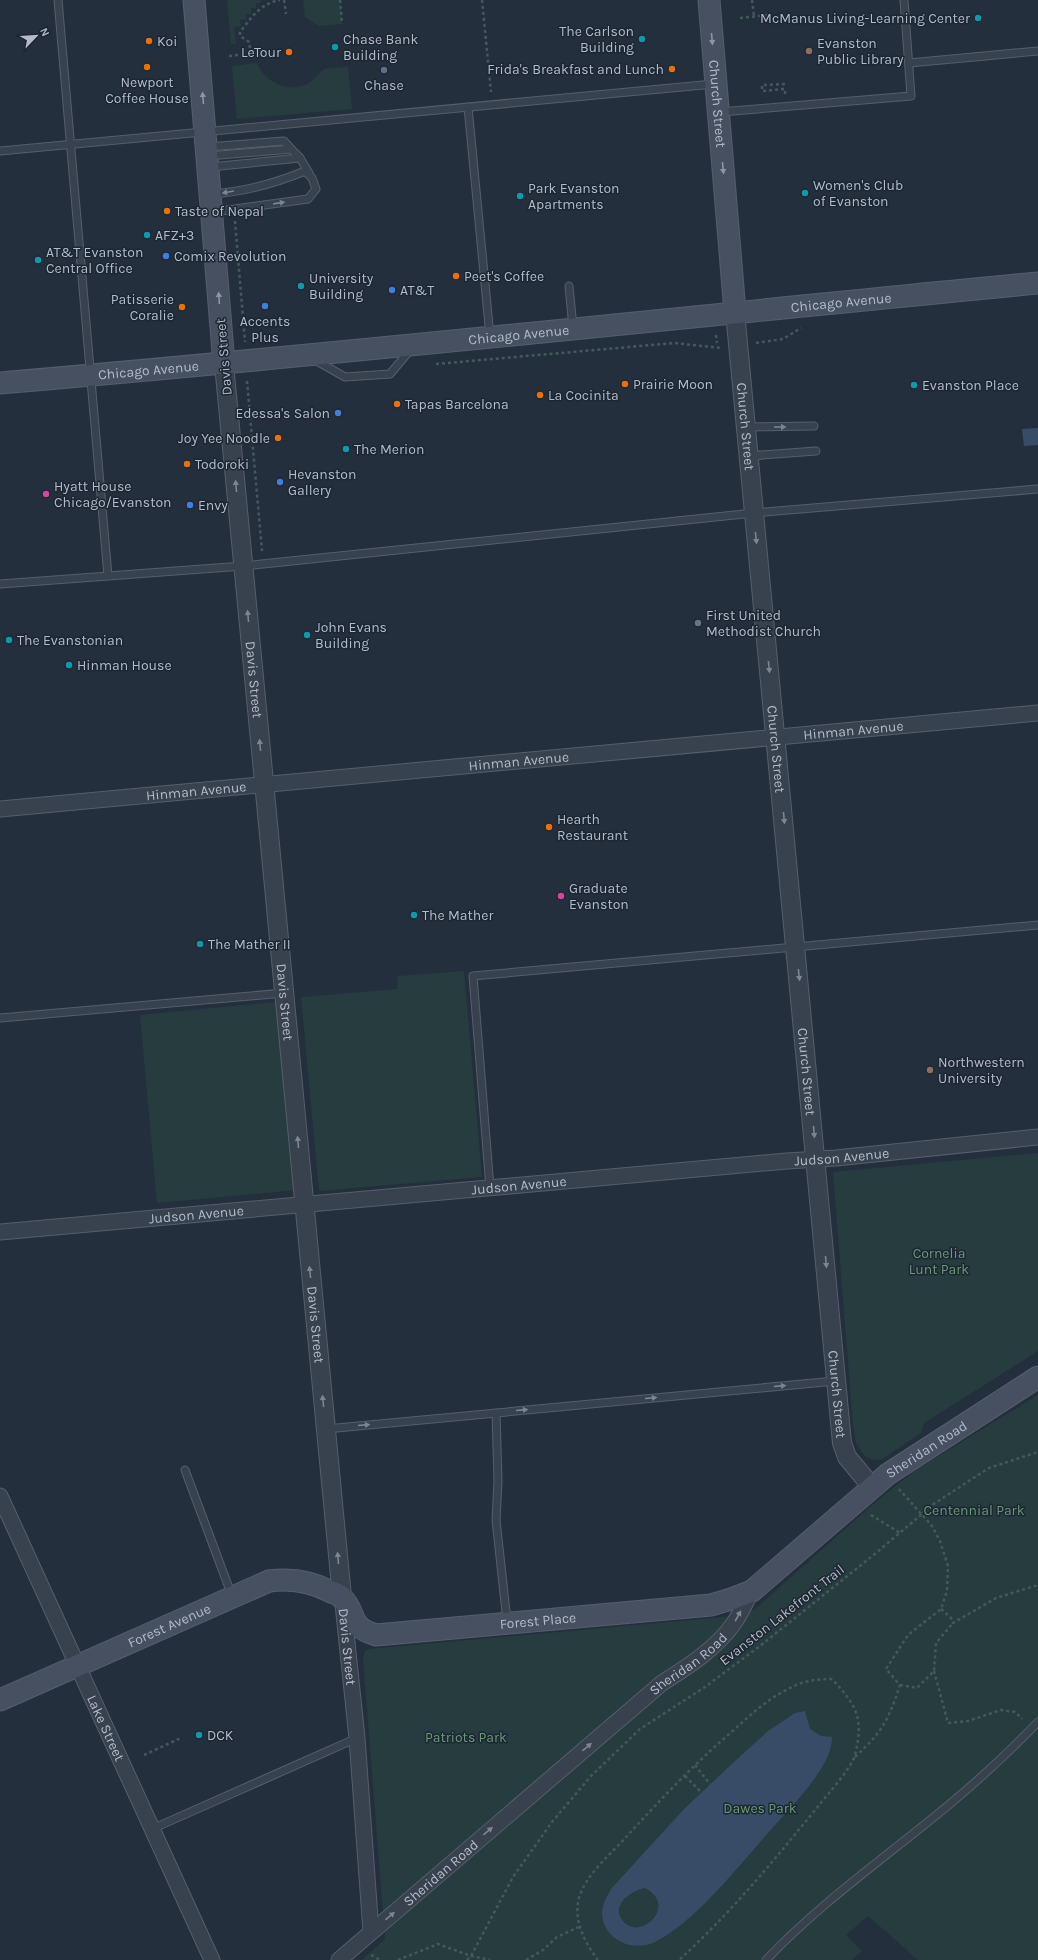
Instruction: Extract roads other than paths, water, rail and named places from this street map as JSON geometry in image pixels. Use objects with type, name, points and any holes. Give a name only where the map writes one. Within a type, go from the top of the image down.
[{"type":"main road","name":"Davis Street","points":[[194,0],[208,150],[224,364]]},
{"type":"main road","name":"Church Street","points":[[709,0],[735,312]]},
{"type":"main road","name":"Chicago Avenue","points":[[0,383],[308,356],[735,312],[1038,283]]},
{"type":"main road","name":"Sheridan Road","points":[[752,1590],[888,1474],[935,1442],[1038,1377]]},
{"type":"main road","name":"Forest Avenue","points":[[0,1700],[268,1581],[302,1580],[320,1586],[342,1597]]},
{"type":"main road","name":"Forest Place","points":[[342,1597],[356,1623],[363,1631],[376,1635],[711,1605],[731,1600],[752,1590]]},
{"type":"street","name":"Church Street","points":[[735,312],[842,1443],[847,1457],[872,1487]]},
{"type":"street","name":"Davis Street","points":[[224,364],[325,1428],[357,1738],[371,1932]]},
{"type":"street","name":"Hinman Avenue","points":[[0,809],[1038,714]]},
{"type":"street","name":"Judson Avenue","points":[[0,1232],[836,1158],[1038,1137]]},
{"type":"street","name":"Lake Street","points":[[0,1496],[212,1960]]},
{"type":"street","name":"Sheridan Road","points":[[339,1960],[656,1688],[693,1663],[723,1636],[734,1623],[752,1590]]},
{"type":"lane","points":[[58,0],[108,576]]},
{"type":"lane","points":[[718,112],[911,96],[904,0]]},
{"type":"lane","points":[[909,63],[1038,51]]},
{"type":"lane","points":[[208,150],[468,107],[716,84]]},
{"type":"lane","points":[[468,107],[490,337]]},
{"type":"lane","points":[[0,151],[71,144],[208,150],[300,158]]},
{"type":"lane","points":[[208,150],[291,149],[300,158],[312,178],[316,189],[308,199],[212,203]]},
{"type":"lane","points":[[212,203],[227,193],[293,176],[305,171],[312,178]]},
{"type":"lane","points":[[568,286],[573,329]]},
{"type":"lane","points":[[746,427],[814,426]]},
{"type":"lane","points":[[748,456],[816,451]]},
{"type":"lane","points":[[0,584],[243,566],[754,513],[1038,489]]},
{"type":"lane","points":[[490,1188],[473,976],[1038,925]]},
{"type":"lane","points":[[0,1018],[284,993]]},
{"type":"lane","points":[[325,1428],[836,1381]]},
{"type":"lane","points":[[496,1413],[498,1481],[496,1520],[508,1623]]},
{"type":"lane","points":[[185,1470],[232,1596]]},
{"type":"lane","points":[[766,1960],[784,1941],[836,1895],[952,1803],[1038,1722]]},
{"type":"lane","points":[[152,1829],[357,1738]]},
{"type":"water","points":[[1038,428],[1038,445],[1024,446],[1022,429]]},
{"type":"water","points":[[805,1711],[810,1729],[821,1736],[832,1737],[829,1754],[807,1789],[715,1893],[685,1922],[670,1934],[655,1942],[637,1946],[620,1941],[613,1936],[607,1930],[603,1921],[602,1912],[604,1903],[611,1889],[684,1809],[768,1731],[795,1713]],"holes":[[[645,1888],[655,1895],[658,1904],[657,1912],[653,1919],[646,1925],[638,1927],[630,1926],[623,1921],[619,1910],[620,1905],[628,1896],[633,1892]]]},
{"type":"place","name":"McManus Living-Learning Center","points":[[978,18]]},
{"type":"place","name":"The Carlson Building","points":[[642,39]]},
{"type":"place","name":"Koi","points":[[149,41]]},
{"type":"place","name":"Chase Bank Building","points":[[335,47]]},
{"type":"place","name":"Evanston Public Library","points":[[809,51]]},
{"type":"place","name":"LeTour","points":[[289,52]]},
{"type":"place","name":"Newport Coffee House","points":[[147,67]]},
{"type":"place","name":"Frida's Breakfast and Lunch","points":[[672,69]]},
{"type":"place","name":"Chase","points":[[384,70]]},
{"type":"place","name":"Women's Club of Evanston","points":[[805,193]]},
{"type":"place","name":"Park Evanston Apartments","points":[[520,196]]},
{"type":"place","name":"Taste of Nepal","points":[[167,211]]},
{"type":"place","name":"AFZ+3","points":[[147,235]]},
{"type":"place","name":"Comix Revolution","points":[[166,256]]},
{"type":"place","name":"AT&T Evanston Central Office","points":[[38,260]]},
{"type":"place","name":"Peet's Coffee","points":[[456,276]]},
{"type":"place","name":"University Building","points":[[301,286]]},
{"type":"place","name":"AT&T","points":[[392,290]]},
{"type":"place","name":"Accents Plus","points":[[265,306]]},
{"type":"place","name":"Patisserie Coralie","points":[[182,307]]},
{"type":"place","name":"Prairie Moon","points":[[625,384]]},
{"type":"place","name":"Evanston Place","points":[[914,385]]},
{"type":"place","name":"La Cocinita","points":[[540,395]]},
{"type":"place","name":"Tapas Barcelona","points":[[397,404]]},
{"type":"place","name":"Edessa's Salon","points":[[338,413]]},
{"type":"place","name":"Joy Yee Noodle","points":[[278,438]]},
{"type":"place","name":"The Merion","points":[[346,449]]},
{"type":"place","name":"Todoroki","points":[[187,464]]},
{"type":"place","name":"Hevanston Gallery","points":[[280,482]]},
{"type":"place","name":"Hyatt House Chicago/Evanston","points":[[46,494]]},
{"type":"place","name":"Envy","points":[[190,505]]},
{"type":"place","name":"First United Methodist Church","points":[[698,623]]},
{"type":"place","name":"John Evans Building","points":[[307,635]]},
{"type":"place","name":"The Evanstonian","points":[[9,640]]},
{"type":"place","name":"Hinman House","points":[[69,665]]},
{"type":"place","name":"Hearth Restaurant","points":[[549,827]]},
{"type":"place","name":"Graduate Evanston","points":[[561,896]]},
{"type":"place","name":"The Mather","points":[[414,915]]},
{"type":"place","name":"The Mather II","points":[[200,944]]},
{"type":"place","name":"Northwestern University","points":[[930,1070]]},
{"type":"place","name":"DCK","points":[[199,1735]]},
{"type":"park label","name":"Cornelia Lunt Park","points":[[939,1262]]},
{"type":"park label","name":"Centennial Park","points":[[974,1510]]},
{"type":"park label","name":"Patriots Park","points":[[466,1737]]},
{"type":"park label","name":"Dawes Park","points":[[760,1808]]}]
